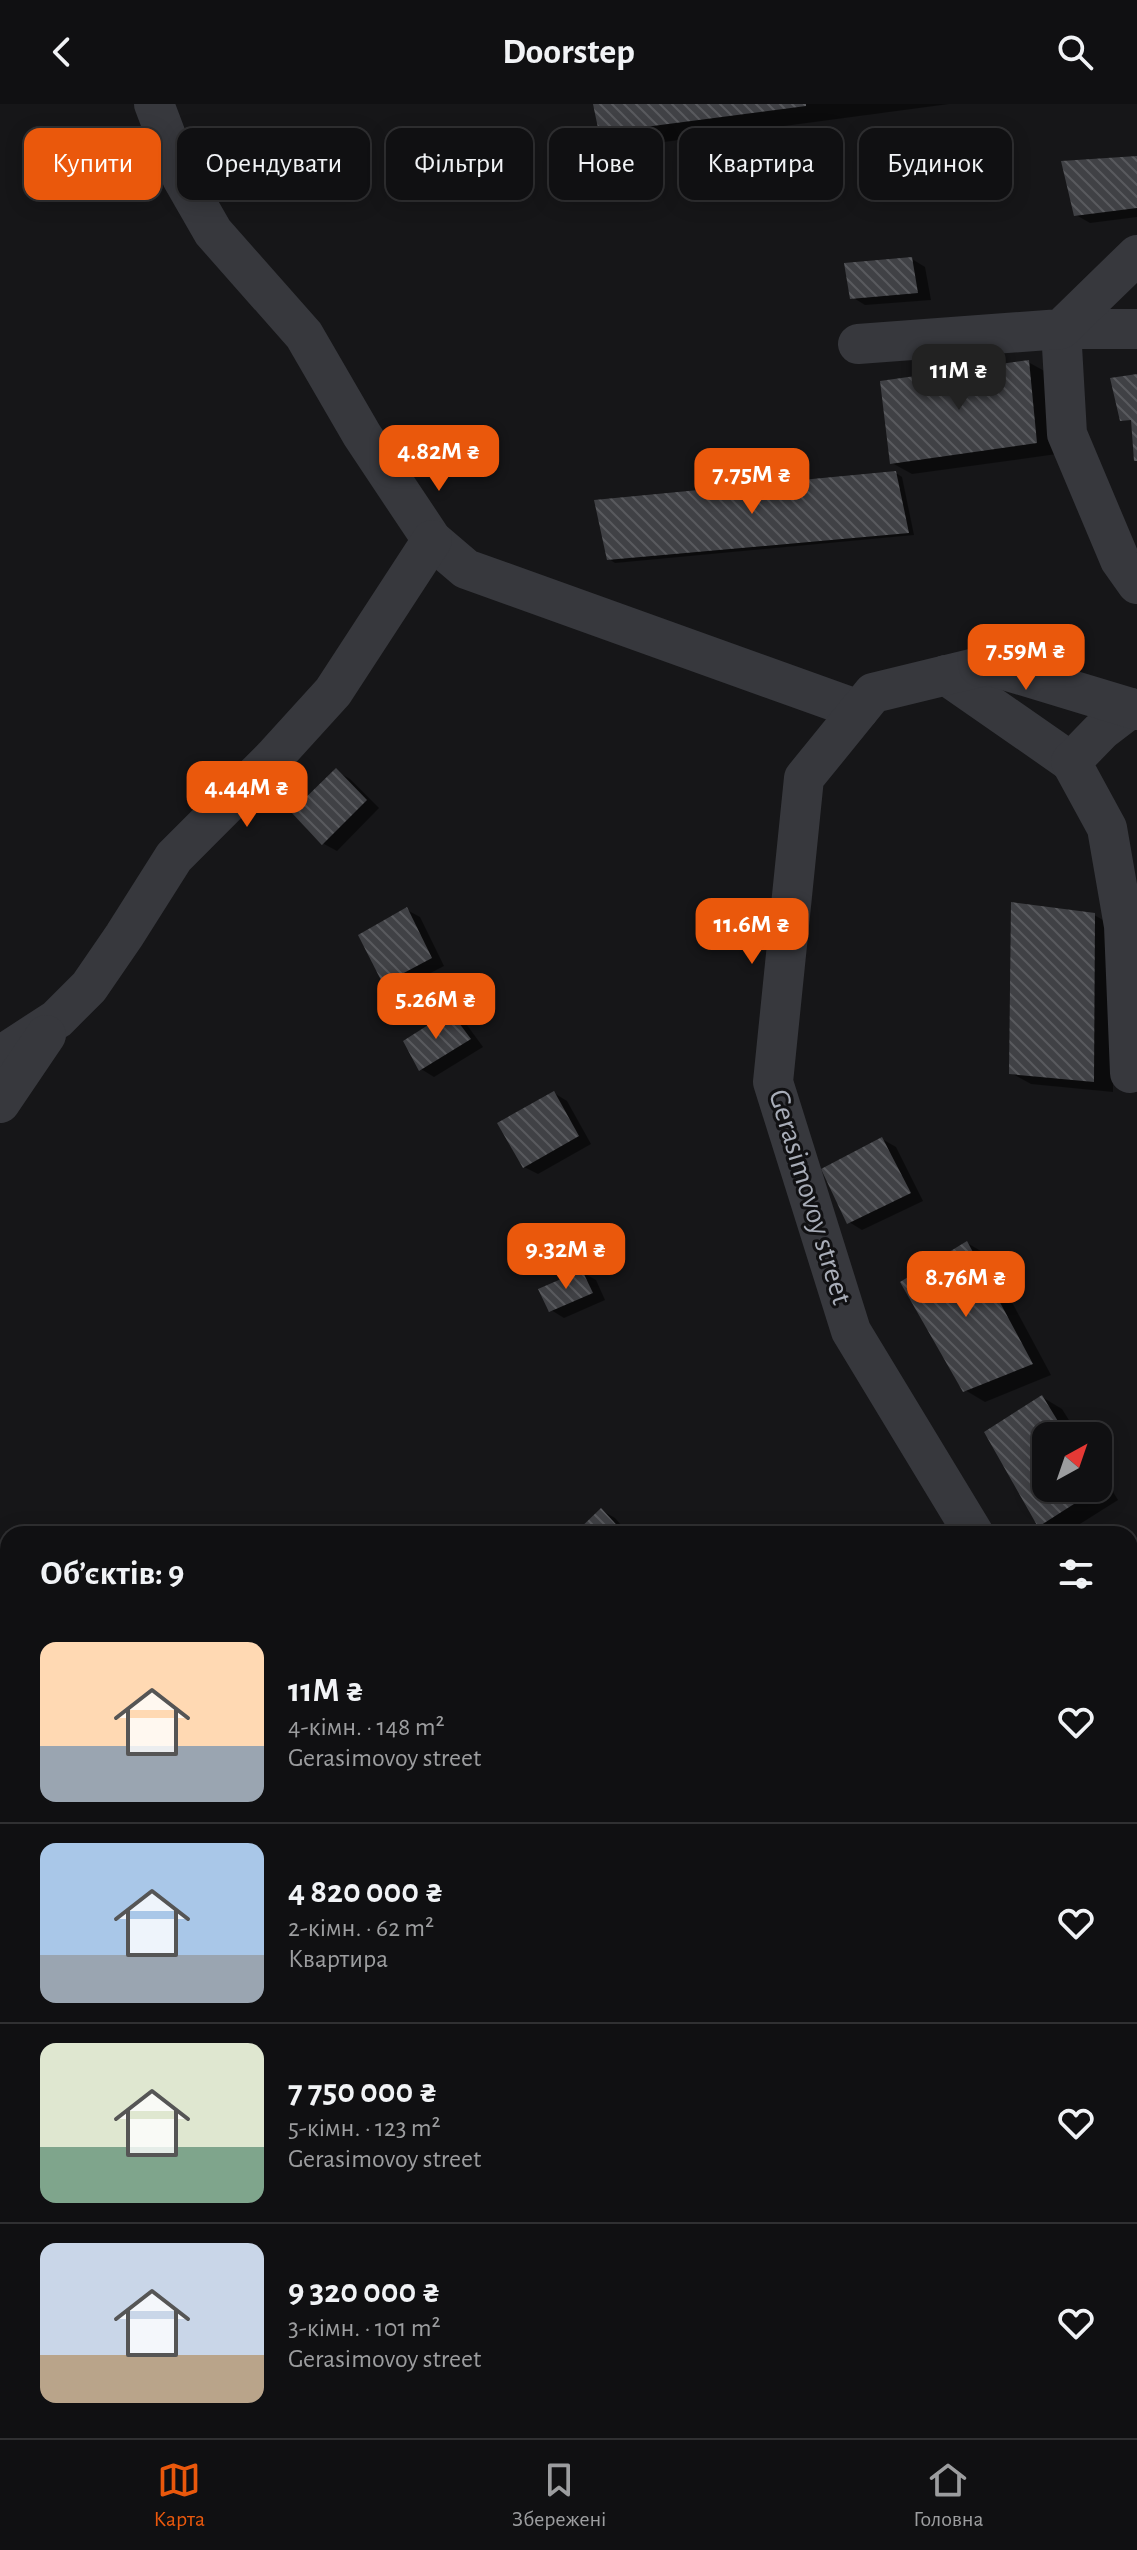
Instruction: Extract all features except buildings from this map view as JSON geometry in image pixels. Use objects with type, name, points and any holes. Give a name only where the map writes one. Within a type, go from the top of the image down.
[{"type":"street","points":[[154,104],[182,178],[213,232],[304,335],[362,435],[432,540],[466,569],[859,710]]},
{"type":"street","points":[[1137,255],[1061,329],[1067,434],[1120,560],[1137,584]]},
{"type":"street","points":[[858,344],[1061,329],[1137,329]]},
{"type":"street","points":[[0,1103],[57,1019],[89,987],[174,857],[273,758],[333,692],[432,540]]},
{"type":"street","name":"Gerasimovoy street","points":[[969,1526],[851,1331],[773,1082],[804,778],[873,693],[988,665],[1134,709]]},
{"type":"street","points":[[946,675],[1071,762],[1107,828],[1124,926],[1130,1073]]},
{"type":"street","points":[[1071,762],[1101,731],[1134,709]]},
{"type":"street","points":[[0,1056],[57,1019]]}]
